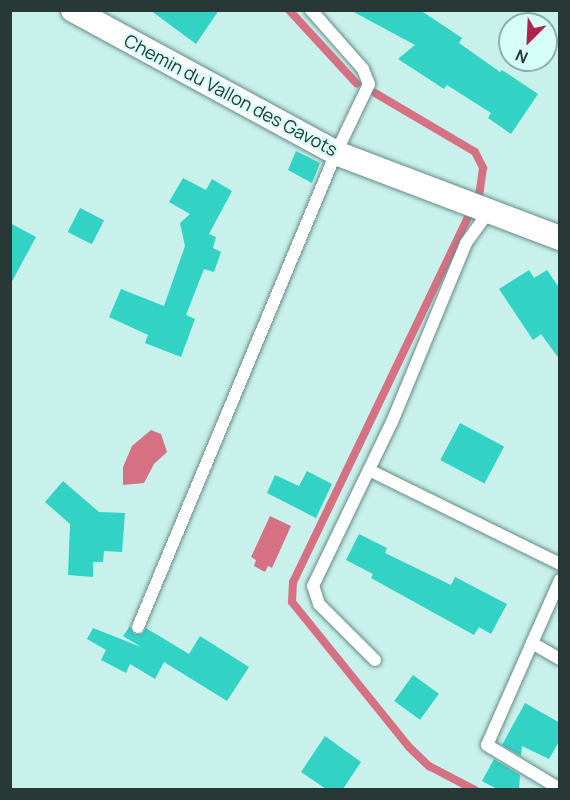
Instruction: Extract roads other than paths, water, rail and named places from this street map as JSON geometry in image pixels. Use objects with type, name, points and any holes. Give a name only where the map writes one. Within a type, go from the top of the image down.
[{"type":"street","name":"Chemin du Vallon des Gavots","points":[[73,10],[336,153],[560,238]]},
{"type":"lane","points":[[138,627],[336,153],[369,84],[363,69],[311,10]]},
{"type":"lane","points":[[375,660],[319,604],[312,586],[425,348],[466,243],[490,210]]},
{"type":"lane","points":[[369,470],[560,564]]},
{"type":"lane","points":[[560,580],[487,745],[560,789]]},
{"type":"lane","points":[[532,643],[560,659]]},
{"type":"waterway","points":[[289,10],[357,84]]},
{"type":"waterway","points":[[375,93],[475,152],[483,168],[479,196]]},
{"type":"waterway","points":[[470,213],[293,582],[292,602],[409,747],[429,766],[475,790]]}]
